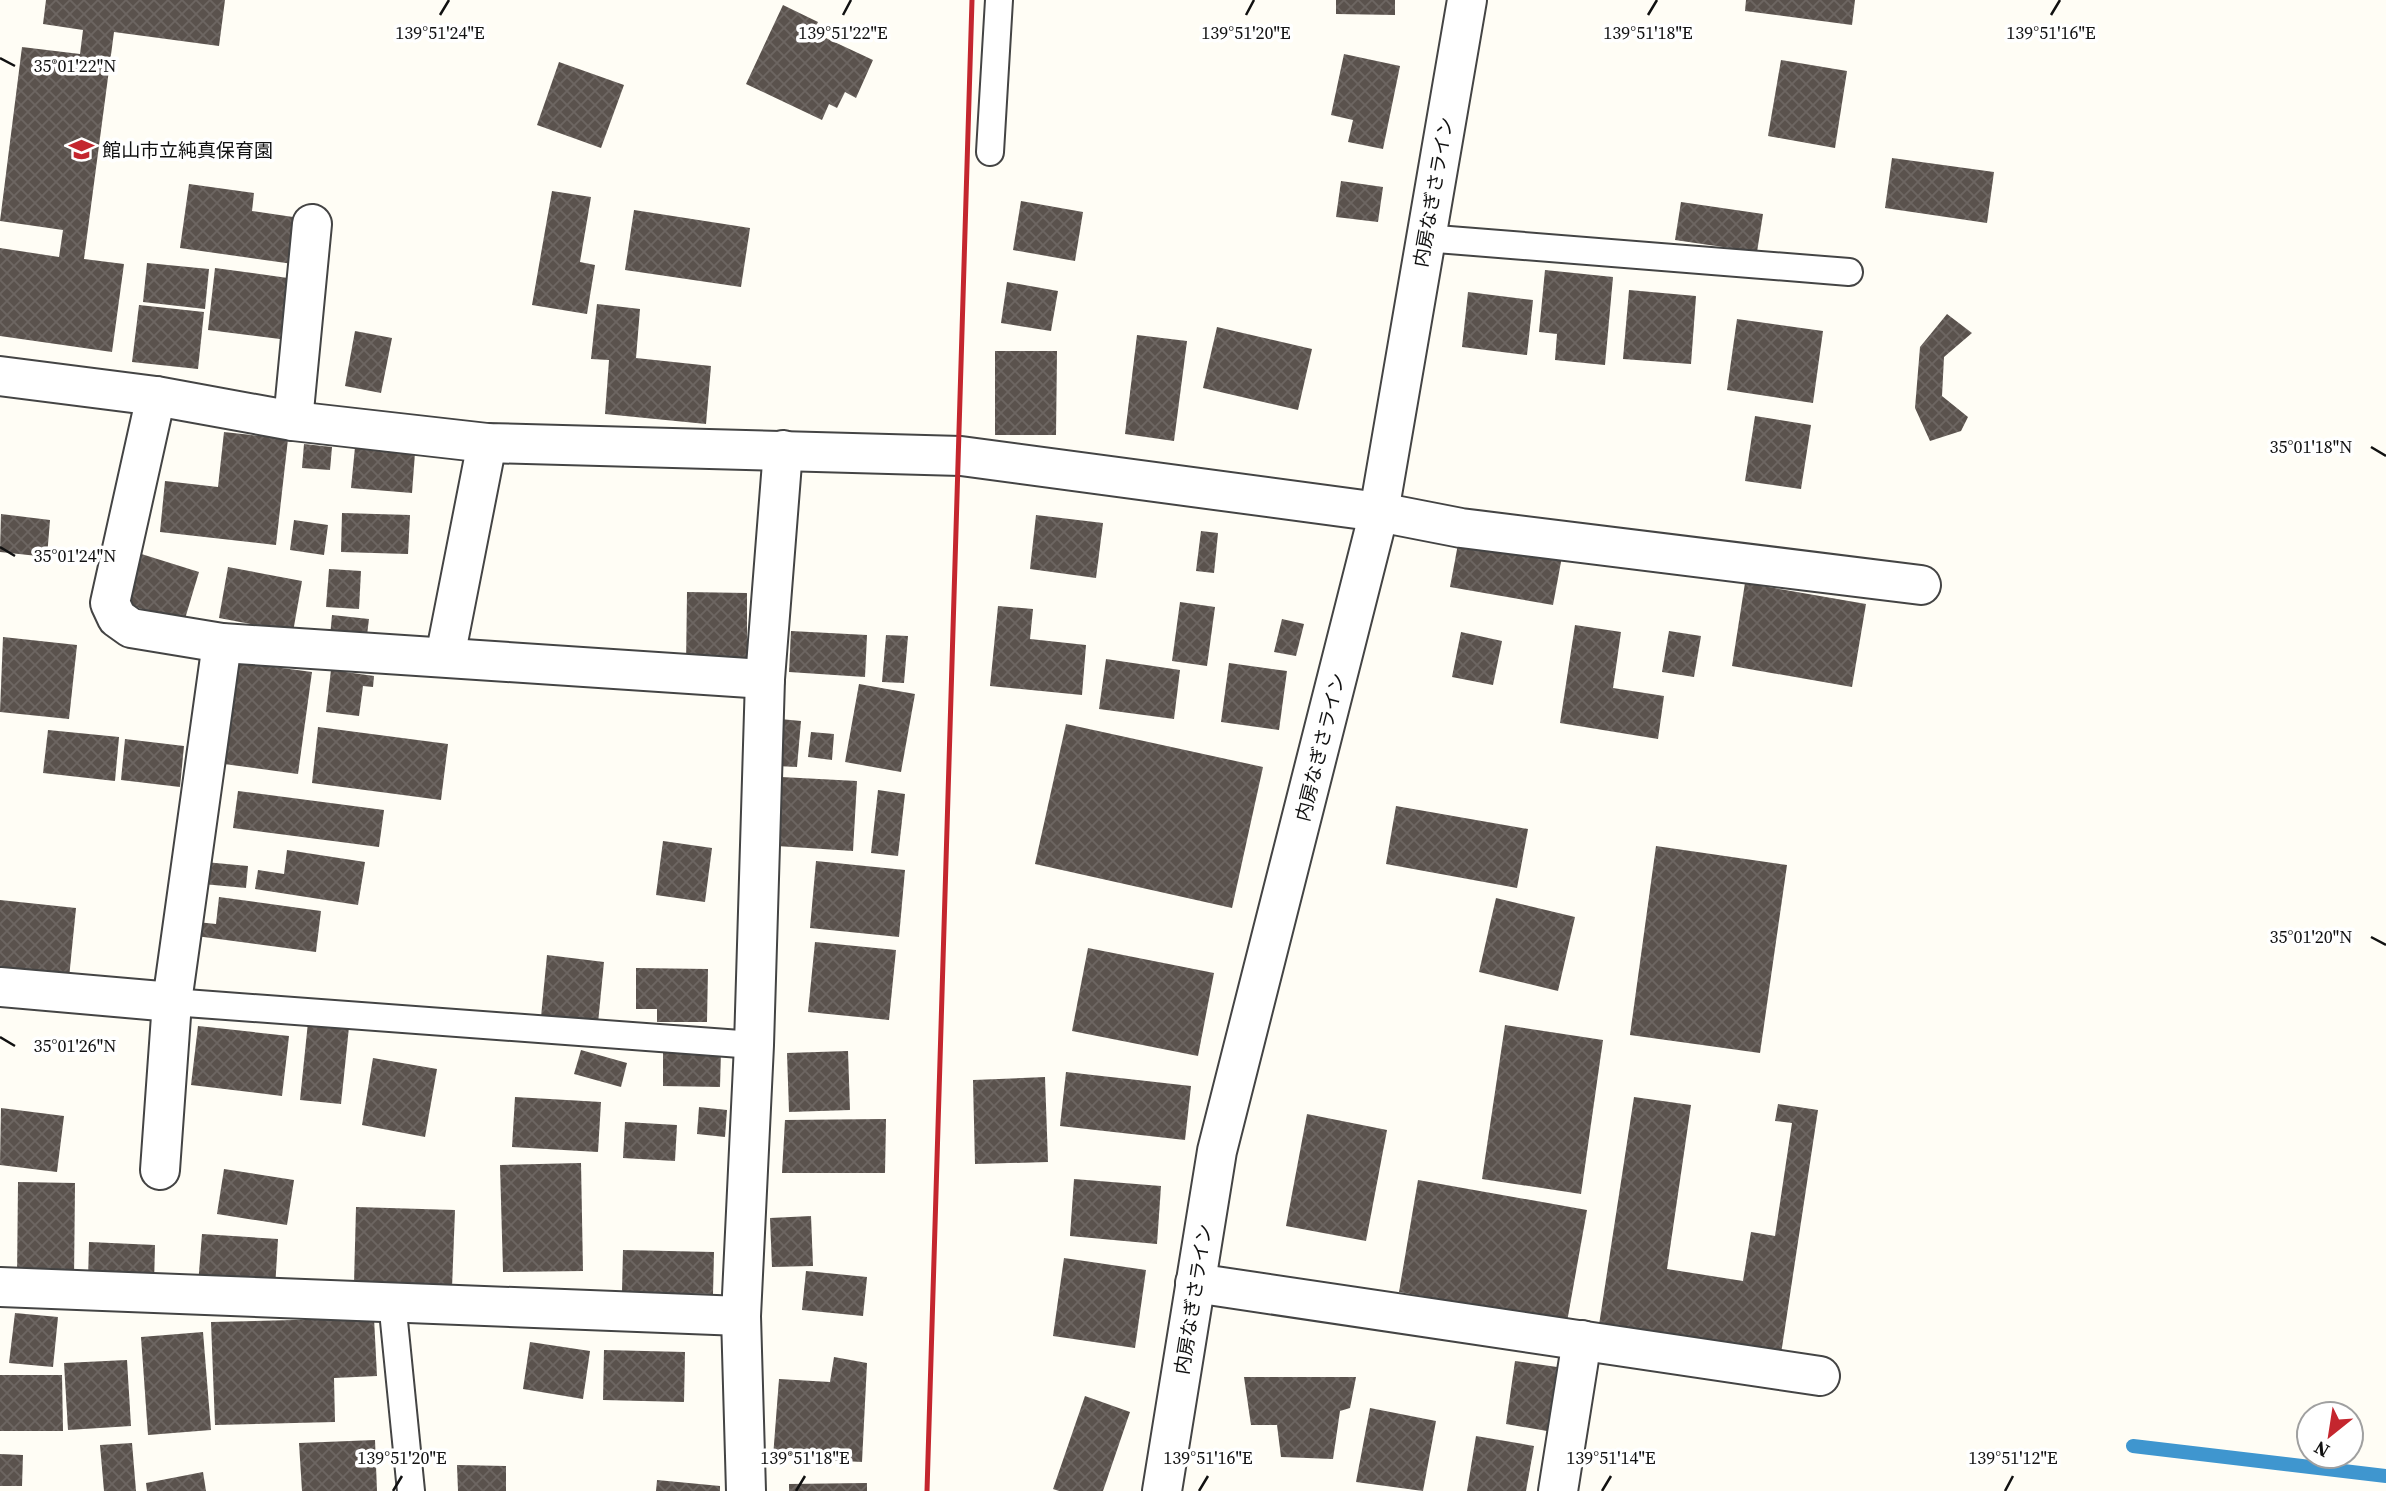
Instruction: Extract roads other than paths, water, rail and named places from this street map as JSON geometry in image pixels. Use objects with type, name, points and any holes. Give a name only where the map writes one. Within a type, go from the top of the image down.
[{"type":"street","name":"内房なぎさライン","points":[[1162,1491],[1217,1151],[1379,512],[1467,0]]},
{"type":"street","points":[[293,421],[312,224]]},
{"type":"street","points":[[0,376],[156,396],[293,421],[487,443],[961,456],[1379,512],[1461,528],[1921,585]]},
{"type":"street","points":[[156,396],[110,603],[117,618],[131,628],[222,643],[765,679]]},
{"type":"street","points":[[445,657],[487,443]]},
{"type":"street","points":[[746,1491],[741,1316],[754,1045],[765,679],[783,450]]},
{"type":"street","points":[[160,1170],[172,1002],[222,643]]},
{"type":"street","points":[[0,987],[172,1002]]},
{"type":"street","points":[[1195,1283],[1820,1376]]},
{"type":"street","points":[[0,1287],[741,1316]]},
{"type":"street","points":[[1558,1491],[1582,1340]]},
{"type":"lane","points":[[990,152],[999,0]]},
{"type":"lane","points":[[1424,238],[1849,272]]},
{"type":"lane","points":[[172,1002],[754,1045]]},
{"type":"lane","points":[[392,1301],[411,1491]]},
{"type":"waterway","points":[[2133,1446],[2386,1476]]},
{"type":"railway","points":[[927,1491],[972,0]]},
{"type":"place","name":"館山市立純真保育園","points":[[82,150]]}]
